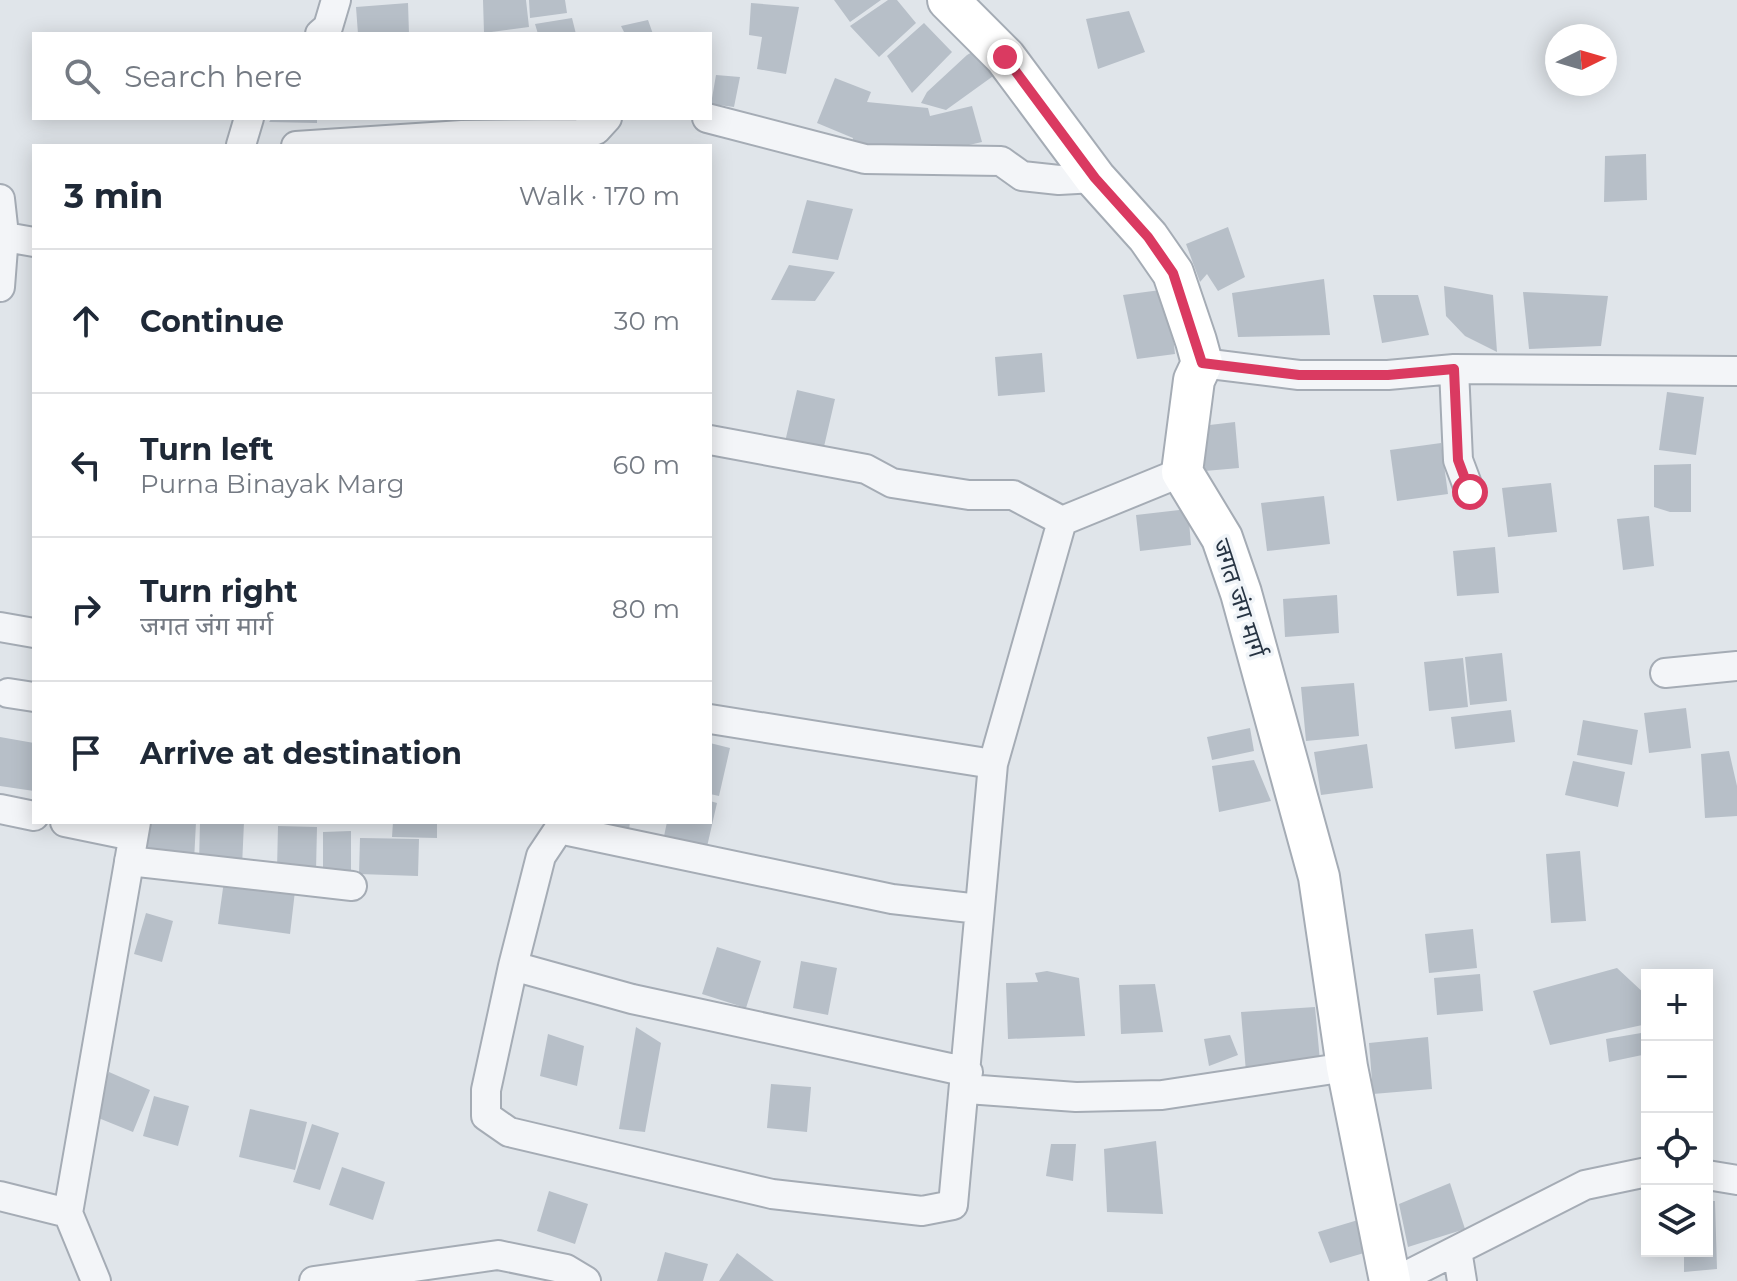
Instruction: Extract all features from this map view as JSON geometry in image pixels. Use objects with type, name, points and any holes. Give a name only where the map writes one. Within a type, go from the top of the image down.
[{"type":"street","points":[[322,32],[328,27],[336,0]]},
{"type":"street","points":[[948,0],[1005,57],[1095,178],[1148,237],[1173,273],[1202,363],[1194,380],[1182,472],[1062,521]]},
{"type":"street","points":[[712,119],[865,159],[1001,161],[1022,176],[1059,180],[1095,178]]},
{"type":"street","points":[[326,144],[462,135],[579,134],[596,130],[605,120]]},
{"type":"street","points":[[0,199],[0,287]]},
{"type":"street","points":[[2,235],[32,242]]},
{"type":"street","points":[[1202,363],[1299,375],[1388,375],[1454,369],[1737,371]]},
{"type":"street","points":[[1454,369],[1458,460],[1470,492]]},
{"type":"street","points":[[712,440],[866,469],[892,483],[969,495],[1013,495],[1062,521]]},
{"type":"street","name":"जगत जंग मार्ग","points":[[1182,472],[1222,538],[1279,723],[1319,877],[1347,1067],[1390,1281]]},
{"type":"street","points":[[979,909],[892,899],[770,876],[560,826],[541,856],[486,1090],[486,1116],[509,1132],[772,1194],[922,1211],[953,1205],[967,1080],[993,764],[1062,521]]},
{"type":"street","points":[[0,627],[32,633]]},
{"type":"street","points":[[1665,673],[1737,666]]},
{"type":"street","points":[[712,719],[993,764]]},
{"type":"street","points":[[0,809],[32,816]]},
{"type":"street","points":[[73,824],[133,840],[352,886]]},
{"type":"street","points":[[96,1281],[68,1213],[133,840]]},
{"type":"street","points":[[513,966],[632,999],[967,1080],[1076,1097],[1162,1095],[1347,1067]]},
{"type":"street","points":[[1396,1281],[1585,1185],[1641,1173]]},
{"type":"street","points":[[1713,1176],[1737,1180]]},
{"type":"street","points":[[0,1196],[68,1213]]},
{"type":"street","points":[[1457,1250],[1462,1281]]},
{"type":"street","points":[[314,1281],[498,1255],[566,1269],[586,1281]]},
{"type":"building","points":[[483,0],[526,0],[529,27],[484,32]]},
{"type":"building","points":[[529,0],[565,0],[567,13],[530,18]]},
{"type":"building","points":[[834,0],[881,0],[850,22]]},
{"type":"building","points":[[888,0],[897,0],[916,23],[879,57],[850,26]]},
{"type":"building","points":[[408,3],[409,32],[358,32],[356,7]]},
{"type":"building","points":[[751,3],[799,7],[786,74],[757,69],[762,37],[749,35]]},
{"type":"building","points":[[1129,11],[1145,52],[1098,69],[1086,19]]},
{"type":"building","points":[[572,18],[576,32],[537,32],[535,24]]},
{"type":"building","points":[[648,20],[652,32],[624,32],[621,26]]},
{"type":"building","points":[[924,23],[952,52],[912,93],[887,56]]},
{"type":"building","points":[[979,48],[996,74],[946,110],[921,103],[927,92],[967,55]]},
{"type":"building","points":[[716,75],[740,77],[734,107],[712,104]]},
{"type":"building","points":[[835,78],[871,92],[867,102],[928,108],[930,116],[972,106],[982,142],[956,148],[902,148],[852,142],[853,138],[817,123]]},
{"type":"building","points":[[270,120],[317,120],[317,123],[269,122]]},
{"type":"building","points":[[1646,154],[1647,200],[1604,202],[1605,156]]},
{"type":"building","points":[[807,200],[853,209],[838,260],[792,253]]},
{"type":"building","points":[[1228,227],[1245,277],[1218,291],[1207,274],[1200,282],[1186,244]]},
{"type":"building","points":[[789,265],[835,272],[815,301],[771,300]]},
{"type":"building","points":[[1324,279],[1330,335],[1238,337],[1232,293]]},
{"type":"building","points":[[1444,286],[1493,295],[1497,352],[1465,336],[1446,316]]},
{"type":"building","points":[[1168,289],[1175,354],[1137,359],[1123,295]]},
{"type":"building","points":[[1523,292],[1608,296],[1601,346],[1529,349]]},
{"type":"building","points":[[1373,295],[1418,295],[1429,335],[1382,343]]},
{"type":"building","points":[[1042,353],[1045,392],[998,396],[995,357]]},
{"type":"building","points":[[797,390],[835,399],[823,451],[785,442]]},
{"type":"building","points":[[1667,392],[1704,397],[1696,455],[1659,450]]},
{"type":"building","points":[[1235,422],[1239,468],[1205,471],[1201,426]]},
{"type":"building","points":[[1441,443],[1448,494],[1397,501],[1390,450]]},
{"type":"building","points":[[1691,464],[1691,512],[1670,512],[1654,507],[1654,465]]},
{"type":"building","points":[[1551,483],[1557,532],[1508,537],[1502,488]]},
{"type":"building","points":[[1324,496],[1330,544],[1267,551],[1261,503]]},
{"type":"building","points":[[1188,509],[1191,545],[1140,551],[1136,515]]},
{"type":"building","points":[[1649,516],[1654,566],[1623,570],[1617,519]]},
{"type":"building","points":[[1495,547],[1499,593],[1457,596],[1453,551]]},
{"type":"building","points":[[1337,595],[1339,633],[1285,637],[1283,599]]},
{"type":"building","points":[[1502,653],[1507,701],[1470,705],[1465,657]]},
{"type":"building","points":[[1463,658],[1468,707],[1429,711],[1424,662]]},
{"type":"building","points":[[1354,683],[1359,736],[1306,741],[1301,687]]},
{"type":"building","points":[[1686,708],[1691,748],[1649,753],[1644,713]]},
{"type":"building","points":[[1511,710],[1515,742],[1455,749],[1451,717]]},
{"type":"building","points":[[1583,720],[1638,730],[1632,765],[1577,755]]},
{"type":"building","points":[[1250,728],[1254,751],[1212,760],[1207,737]]},
{"type":"building","points":[[0,737],[32,743],[32,791],[0,786]]},
{"type":"building","points":[[712,744],[730,748],[719,796],[712,794]]},
{"type":"building","points":[[1367,744],[1373,788],[1321,795],[1314,752]]},
{"type":"building","points":[[1729,751],[1737,786],[1737,816],[1705,818],[1701,754]]},
{"type":"building","points":[[1254,760],[1271,801],[1219,812],[1212,766]]},
{"type":"building","points":[[1573,761],[1625,772],[1618,807],[1565,795]]},
{"type":"building","points":[[712,802],[717,803],[706,851],[663,841],[667,824],[712,824]]},
{"type":"building","points":[[145,824],[196,824],[194,861],[144,859]]},
{"type":"building","points":[[200,824],[244,824],[242,866],[199,864]]},
{"type":"building","points":[[393,824],[437,824],[437,838],[392,837]]},
{"type":"building","points":[[605,824],[630,824],[629,830]]},
{"type":"building","points":[[278,826],[317,827],[316,871],[277,870]]},
{"type":"building","points":[[351,831],[351,880],[323,880],[323,832]]},
{"type":"building","points":[[360,838],[419,839],[418,876],[359,874]]},
{"type":"building","points":[[1580,851],[1586,921],[1551,923],[1546,854]]},
{"type":"building","points":[[224,881],[295,891],[290,934],[218,924]]},
{"type":"building","points":[[146,913],[173,921],[162,962],[134,954]]},
{"type":"building","points":[[1473,929],[1477,968],[1429,973],[1425,934]]},
{"type":"building","points":[[717,947],[761,961],[746,1008],[702,994]]},
{"type":"building","points":[[801,961],[837,968],[828,1015],[793,1008]]},
{"type":"building","points":[[1617,968],[1641,990],[1641,1025],[1550,1045],[1533,991]]},
{"type":"building","points":[[1047,971],[1079,978],[1085,1036],[1008,1039],[1006,983],[1038,982],[1035,973]]},
{"type":"building","points":[[1480,974],[1483,1011],[1437,1015],[1434,978]]},
{"type":"building","points":[[1155,984],[1163,1032],[1121,1034],[1119,985]]},
{"type":"building","points":[[1315,1007],[1320,1061],[1246,1072],[1241,1012]]},
{"type":"building","points":[[636,1027],[661,1043],[645,1132],[619,1129]]},
{"type":"building","points":[[1641,1033],[1641,1055],[1609,1062],[1606,1039]]},
{"type":"building","points":[[548,1034],[584,1046],[577,1086],[540,1076]]},
{"type":"building","points":[[1230,1035],[1238,1055],[1209,1066],[1204,1039]]},
{"type":"building","points":[[1428,1037],[1432,1089],[1373,1094],[1369,1043]]},
{"type":"building","points":[[109,1072],[150,1090],[133,1132],[91,1115]]},
{"type":"building","points":[[771,1084],[811,1087],[807,1132],[767,1128]]},
{"type":"building","points":[[154,1096],[189,1106],[178,1146],[143,1136]]},
{"type":"building","points":[[250,1109],[307,1122],[295,1170],[239,1157]]},
{"type":"building","points":[[312,1124],[339,1133],[320,1190],[293,1182]]},
{"type":"building","points":[[1156,1141],[1163,1214],[1107,1212],[1104,1149]]},
{"type":"building","points":[[1051,1144],[1076,1144],[1073,1181],[1046,1176]]},
{"type":"building","points":[[342,1167],[385,1182],[373,1220],[329,1205]]},
{"type":"building","points":[[1450,1183],[1465,1229],[1408,1247],[1399,1204]]},
{"type":"building","points":[[549,1191],[588,1204],[575,1244],[537,1231]]},
{"type":"building","points":[[1715,1201],[1717,1269],[1684,1272],[1684,1257],[1713,1257]]},
{"type":"building","points":[[1358,1220],[1364,1253],[1330,1263],[1318,1232]]},
{"type":"building","points":[[665,1252],[708,1264],[703,1281],[657,1281]]},
{"type":"building","points":[[737,1253],[774,1281],[719,1281]]},
{"type":"route","points":[[1005,57],[1095,178],[1148,237],[1173,273],[1202,363],[1299,375],[1388,375],[1454,369],[1458,460],[1470,492]]}]
